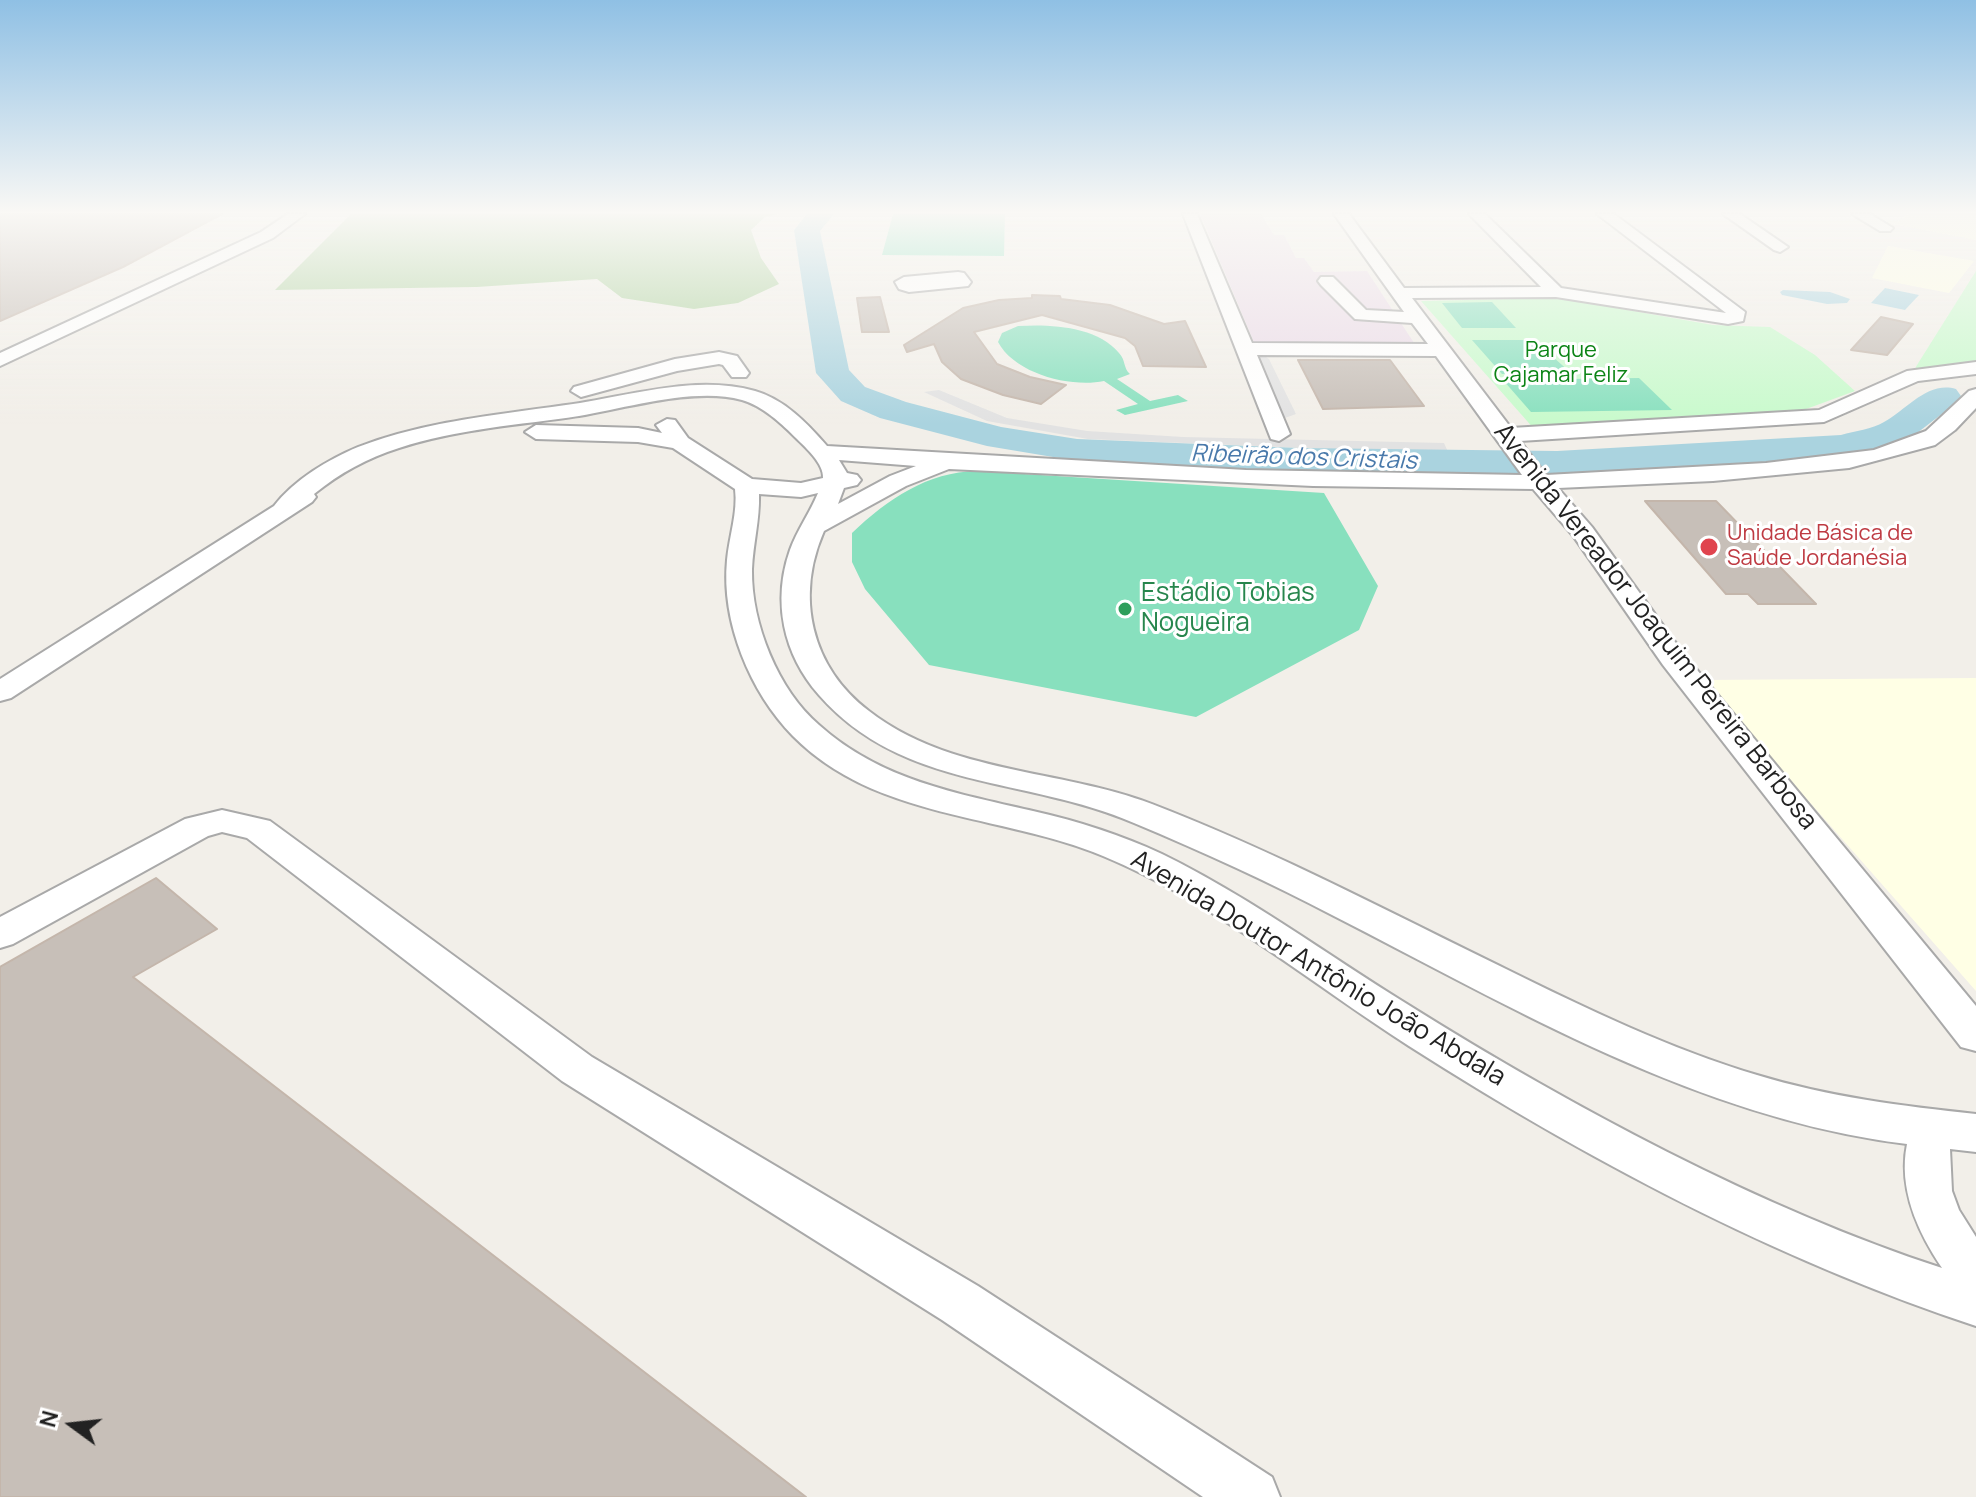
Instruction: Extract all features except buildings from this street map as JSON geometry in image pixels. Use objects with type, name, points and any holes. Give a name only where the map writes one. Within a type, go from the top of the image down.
[{"type":"street","points":[[0,360],[163,284]]},
{"type":"street","points":[[1218,284],[1279,434]]},
{"type":"street","points":[[1330,284],[1361,315],[1420,318]]},
{"type":"street","name":"Avenida Vereador Joaquim Pereira Barbosa","points":[[1395,284],[1538,480],[1583,532],[1673,659],[1976,1035]]},
{"type":"street","points":[[1548,284],[1556,292]]},
{"type":"street","points":[[1402,293],[1556,292],[1728,319],[1738,315],[1697,284]]},
{"type":"street","points":[[1244,349],[1443,350]]},
{"type":"street","points":[[486,423],[491,411],[687,362],[730,360],[739,373]]},
{"type":"street","points":[[1513,445],[1796,420],[1834,412],[1914,375],[1976,368]]},
{"type":"street","points":[[0,692],[285,507],[332,468],[361,454],[429,433],[678,394],[719,392],[750,396],[768,406],[823,452],[835,473],[835,482]]},
{"type":"street","points":[[678,394],[666,414],[665,422],[680,443],[746,486],[785,491],[944,463]]},
{"type":"street","points":[[823,452],[944,463],[1300,479],[1674,477],[1846,460],[1921,442],[1945,428],[1976,395]]},
{"type":"street","points":[[1945,428],[1976,431]]},
{"type":"street","points":[[285,507],[372,467],[454,444],[498,436],[592,431],[680,443]]},
{"type":"street","points":[[813,527],[898,481],[944,463]]},
{"type":"street","name":"Avenida Doutor Antônio João Abdala","points":[[835,482],[798,562],[792,587],[795,620],[824,684],[849,713],[894,742],[950,765],[1047,784],[1137,811],[1222,847],[1605,1036],[1723,1081],[1816,1110],[1931,1131],[1976,1133]]},
{"type":"street","name":"Avenida Doutor Antônio João Abdala","points":[[746,486],[748,497],[739,584],[745,621],[780,701],[806,731],[853,768],[895,790],[924,799],[1079,834],[1119,849],[1187,885],[1487,1073],[1621,1148],[1750,1214],[1839,1253],[1922,1286],[1976,1302]]},
{"type":"street","points":[[0,934],[197,827],[222,821],[258,829],[577,1069],[960,1303],[1252,1497]]},
{"type":"street","points":[[1931,1131],[1925,1159],[1928,1195],[1945,1233],[1976,1275]]},
{"type":"shaded area","points":[[1229,284],[1375,284],[1416,346],[1256,347]]},
{"type":"shaded area","points":[[1902,284],[1956,284],[1949,293]]},
{"type":"shaded area","points":[[1257,351],[1269,359],[1296,414],[1282,419]]},
{"type":"shaded area","points":[[939,390],[1007,418],[1087,431],[1183,437],[1444,443],[1449,454],[1088,439],[987,421],[924,392]]},
{"type":"shaded area","points":[[1976,678],[1976,991],[1702,680]]},
{"type":"green space","points":[[281,284],[524,284],[477,287],[275,290]]},
{"type":"green space","points":[[603,284],[779,284],[738,303],[694,309],[622,298]]},
{"type":"green space","points":[[1968,284],[1976,284],[1976,363],[1915,369]]},
{"type":"green space","name":"Parque Cajamar Feliz","points":[[1559,298],[1713,325],[1770,327],[1815,355],[1855,391],[1790,415],[1535,430],[1421,301]]},
{"type":"green space","points":[[1492,302],[1516,328],[1462,328],[1442,303]]},
{"type":"green space","points":[[1018,326],[1058,327],[1098,337],[1123,358],[1130,374],[1117,379],[1150,401],[1178,395],[1188,401],[1125,415],[1116,410],[1138,404],[1104,381],[1060,380],[1017,363],[998,342],[1002,333]]},
{"type":"green space","points":[[1472,340],[1534,340],[1571,373],[1502,374]]},
{"type":"green space","points":[[1639,378],[1672,410],[1531,412],[1503,380]]},
{"type":"green space","name":"Estádio Tobias Nogueira","points":[[977,471],[1324,493],[1378,586],[1359,630],[1196,717],[929,665],[865,589],[852,562],[852,533],[894,499],[925,482],[941,476]]},
{"type":"water","points":[[1885,288],[1919,295],[1905,310],[1871,303]]},
{"type":"water","points":[[1780,292],[1830,292],[1850,299],[1847,303],[1827,304],[1782,295]]},
{"type":"waterway","name":"Ribeirão dos Cristais","points":[[817,284],[833,373],[853,394],[893,410],[1000,438],[1077,450],[1300,460],[1557,463],[1664,459],[1842,446],[1895,432],[1944,396]]},
{"type":"place","name":"Unidade Básica de Saúde Jordanésia","points":[[1709,547]]},
{"type":"place","name":"Estádio Tobias Nogueira","points":[[1125,609]]}]
